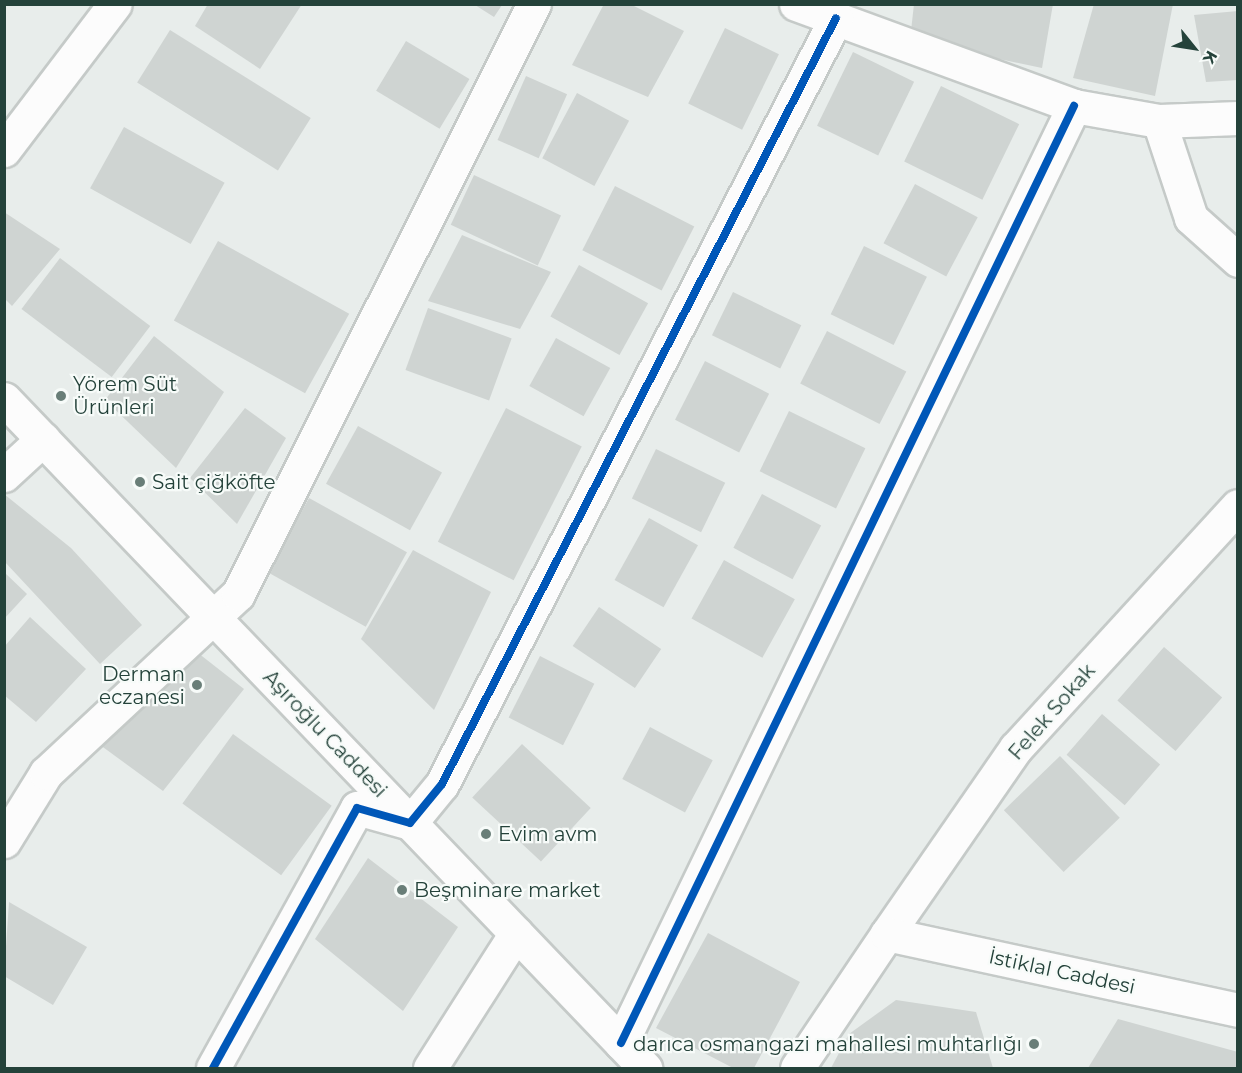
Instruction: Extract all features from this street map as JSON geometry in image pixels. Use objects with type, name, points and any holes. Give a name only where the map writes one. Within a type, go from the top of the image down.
[{"type":"street","points":[[4,150],[115,4]]},
{"type":"street","points":[[4,841],[46,773],[215,618],[238,594],[534,4]]},
{"type":"street","points":[[796,4],[836,18],[880,18],[1074,106],[1159,121],[1238,118]]},
{"type":"street","points":[[213,1068],[357,808],[410,823],[442,784],[836,18]]},
{"type":"street","points":[[621,1043],[1074,106]]},
{"type":"street","points":[[1159,121],[1191,218],[1238,260]]},
{"type":"street","name":"Aşıroğlu Caddesi","points":[[4,399],[645,1068]]},
{"type":"street","points":[[4,475],[43,439]]},
{"type":"street","name":"Felek Sokak","points":[[797,1068],[1016,748],[1238,506]]},
{"type":"street","points":[[430,1068],[516,933]]},
{"type":"street","name":"İstiklal Caddesi","points":[[887,934],[1236,1008]]},
{"type":"building","points":[[208,4],[302,4],[260,69],[195,26]]},
{"type":"building","points":[[604,4],[630,4],[684,31],[648,97],[572,65]]},
{"type":"building","points":[[914,4],[1053,4],[1042,68],[910,40]]},
{"type":"building","points":[[1094,4],[1173,4],[1155,96],[1073,78]]},
{"type":"building","points":[[475,5],[502,5],[494,17]]},
{"type":"building","points":[[1238,11],[1238,80],[1206,82],[1194,15]]},
{"type":"building","points":[[725,28],[779,54],[742,130],[688,103]]},
{"type":"building","points":[[170,30],[311,118],[278,171],[137,83]]},
{"type":"building","points":[[406,41],[469,79],[440,129],[376,91]]},
{"type":"building","points":[[853,52],[914,82],[878,156],[817,126]]},
{"type":"building","points":[[526,76],[567,94],[539,158],[498,140]]},
{"type":"building","points":[[941,86],[1019,124],[982,200],[904,161]]},
{"type":"building","points":[[577,93],[629,121],[594,186],[542,158]]},
{"type":"building","points":[[124,127],[225,183],[191,244],[90,188]]},
{"type":"building","points":[[474,175],[561,216],[538,265],[451,225]]},
{"type":"building","points":[[915,184],[978,217],[946,276],[884,243]]},
{"type":"building","points":[[615,186],[694,226],[662,291],[582,250]]},
{"type":"building","points":[[4,212],[60,249],[12,306],[4,298]]},
{"type":"building","points":[[462,235],[551,272],[520,329],[428,301]]},
{"type":"building","points":[[218,241],[349,314],[305,393],[174,321]]},
{"type":"building","points":[[864,246],[927,277],[894,345],[831,314]]},
{"type":"building","points":[[60,258],[150,326],[112,377],[21,309]]},
{"type":"building","points":[[579,265],[648,303],[619,355],[550,317]]},
{"type":"building","points":[[733,292],[801,325],[780,368],[712,335]]},
{"type":"building","points":[[428,308],[512,338],[489,400],[405,370]]},
{"type":"building","points":[[827,331],[906,371],[880,424],[800,384]]},
{"type":"building","points":[[154,336],[224,392],[176,468],[105,400]]},
{"type":"building","points":[[556,338],[610,368],[584,416],[529,386]]},
{"type":"building","points":[[705,361],[769,394],[739,452],[675,420]]},
{"type":"building","points":[[245,408],[286,438],[237,524],[190,478]]},
{"type":"building","points":[[506,408],[582,447],[514,580],[438,542]]},
{"type":"building","points":[[789,411],[865,448],[836,508],[760,471]]},
{"type":"building","points":[[358,426],[442,473],[410,530],[326,484]]},
{"type":"building","points":[[656,449],[725,483],[701,532],[632,498]]},
{"type":"building","points":[[4,494],[71,548],[142,625],[100,664],[4,561]]},
{"type":"building","points":[[762,494],[821,525],[793,579],[733,548]]},
{"type":"building","points":[[309,498],[407,552],[366,627],[268,572]]},
{"type":"building","points":[[649,518],[698,545],[664,607],[615,580]]},
{"type":"building","points":[[413,550],[491,592],[434,710],[361,639]]},
{"type":"building","points":[[724,560],[795,599],[762,658],[692,619]]},
{"type":"building","points":[[4,572],[27,594],[4,619]]},
{"type":"building","points":[[599,607],[661,649],[635,688],[573,646]]},
{"type":"building","points":[[30,617],[86,669],[36,722],[4,695],[4,647]]},
{"type":"building","points":[[1164,647],[1222,698],[1176,751],[1117,701]]},
{"type":"building","points":[[193,649],[244,689],[163,791],[96,742]]},
{"type":"building","points":[[540,656],[594,684],[563,745],[509,717]]},
{"type":"building","points":[[1102,714],[1160,765],[1125,805],[1067,755]]},
{"type":"building","points":[[650,727],[713,760],[685,812],[622,779]]},
{"type":"building","points":[[233,734],[332,806],[281,875],[182,804]]},
{"type":"building","points":[[522,744],[591,808],[541,861],[472,797]]},
{"type":"building","points":[[1060,756],[1120,818],[1064,872],[1004,810]]},
{"type":"building","points":[[368,858],[458,927],[403,1011],[315,939]]},
{"type":"building","points":[[9,902],[87,947],[53,1005],[4,976]]},
{"type":"building","points":[[708,933],[800,982],[754,1068],[733,1068],[656,1028]]},
{"type":"building","points":[[896,1000],[976,1012],[993,1068],[831,1068],[849,1034]]},
{"type":"building","points":[[1118,1019],[1238,1052],[1238,1068],[1088,1068]]},
{"type":"cycle path","points":[[213,1068],[357,808],[410,823],[442,784],[836,18]]},
{"type":"cycle path","points":[[621,1043],[1074,106]]},
{"type":"place","name":"Yörem Süt Ürünleri","points":[[61,396]]},
{"type":"place","name":"Sait çiğköfte","points":[[140,482]]},
{"type":"place","name":"Derman eczanesi","points":[[197,685]]},
{"type":"place","name":"Evim avm","points":[[486,834]]},
{"type":"place","name":"Beşminare market","points":[[402,890]]},
{"type":"place","name":"darıca osmangazi mahallesi muhtarlığı","points":[[1034,1044]]}]
